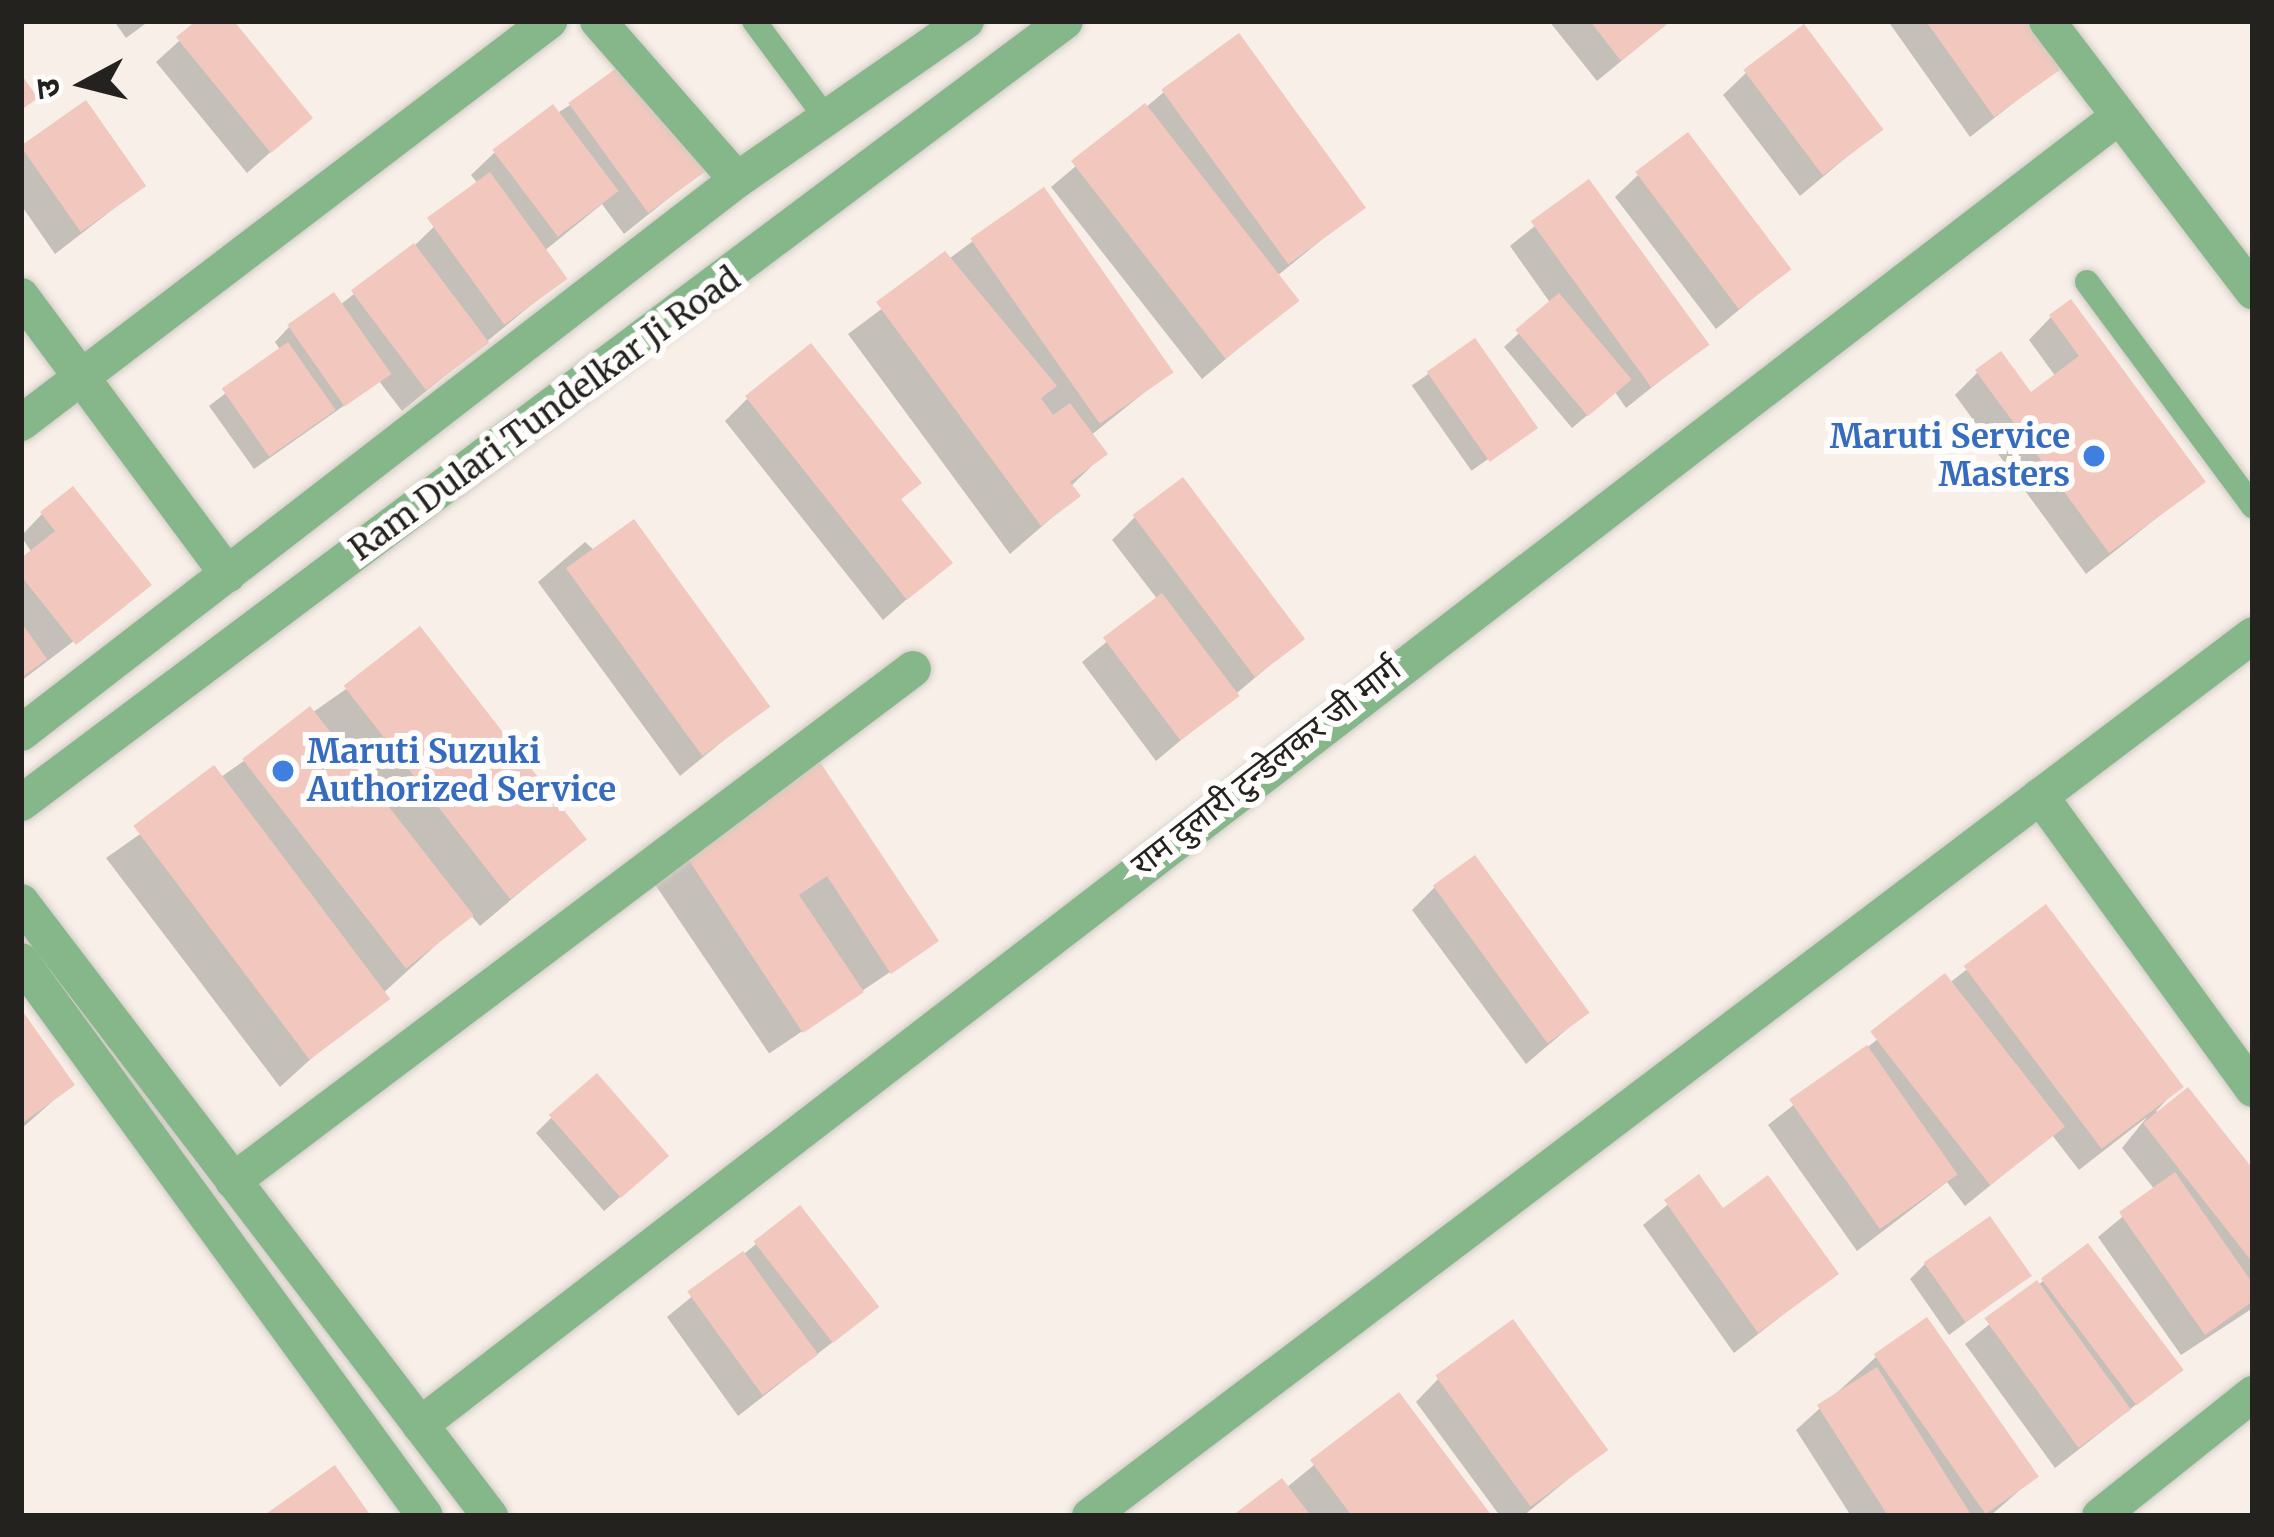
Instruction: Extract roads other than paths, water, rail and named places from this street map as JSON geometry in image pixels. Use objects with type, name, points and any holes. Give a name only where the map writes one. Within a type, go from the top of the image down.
[{"type":"street","points":[[21,423],[549,21]]},
{"type":"street","points":[[598,21],[737,180]]},
{"type":"street","name":"Ram Dulari Tundelkar Ji Road","points":[[21,733],[737,180],[966,21]]},
{"type":"street","name":"Ram Dulari Tundelkar Ji Road","points":[[21,803],[1065,21]]},
{"type":"street","points":[[2048,21],[2253,291]]},
{"type":"street","name":"राम दुलारी टुन्डेलकर जी मार्ग","points":[[421,1425],[2117,117]]},
{"type":"street","points":[[21,296],[228,575]]},
{"type":"street","points":[[1090,1516],[2253,635]]},
{"type":"street","points":[[233,1180],[913,669]]},
{"type":"street","points":[[2039,796],[2253,1089]]},
{"type":"street","points":[[21,902],[490,1516]]},
{"type":"street","points":[[21,961],[425,1516]]},
{"type":"street","points":[[2100,1516],[2253,1394]]},
{"type":"lane","points":[[762,24],[826,118]]},
{"type":"lane","points":[[2087,282],[2253,506]]},
{"type":"place","name":"Maruti Service Masters","points":[[2094,456]]},
{"type":"place","name":"Maruti Suzuki Authorized Service","points":[[283,771]]}]
